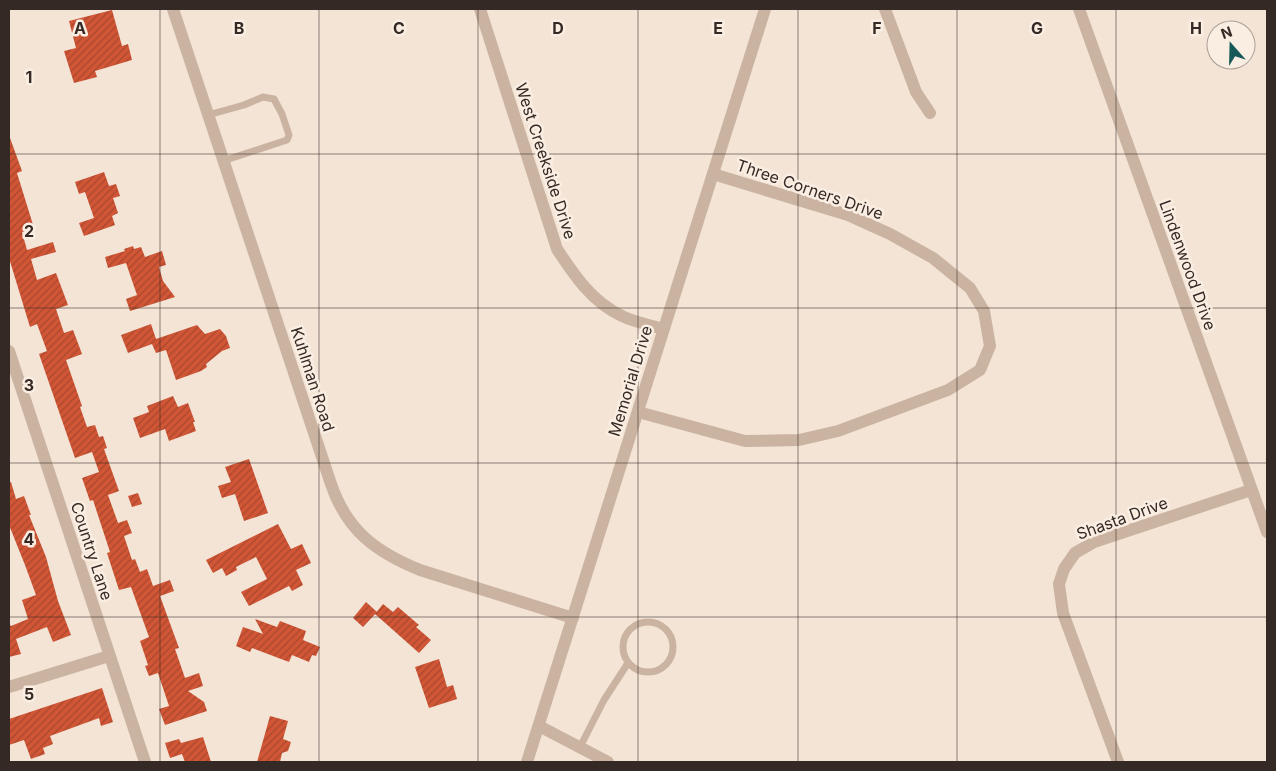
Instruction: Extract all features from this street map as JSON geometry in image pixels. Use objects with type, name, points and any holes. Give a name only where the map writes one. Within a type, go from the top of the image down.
[{"type":"street","name":"Kuhlman Road","points":[[172,9],[334,494],[356,530],[368,542],[405,564],[573,618]]},
{"type":"street","name":"West Creekside Drive","points":[[480,9],[557,249],[574,276],[593,296],[621,316],[663,329]]},
{"type":"street","name":"Memorial Drive","points":[[527,762],[765,9]]},
{"type":"street","points":[[885,9],[916,92],[930,113]]},
{"type":"street","name":"Lindenwood Drive","points":[[1079,9],[1267,532]]},
{"type":"street","name":"Three Corners Drive","points":[[638,412],[745,441],[799,440],[838,431],[948,390],[980,370],[990,346],[984,311],[970,288],[933,258],[890,234],[848,215],[713,174]]},
{"type":"street","name":"Country Lane","points":[[9,351],[145,762]]},
{"type":"street","name":"Shasta Drive","points":[[1118,762],[1063,613],[1059,584],[1064,569],[1076,552],[1094,542],[1251,490]]},
{"type":"street","points":[[9,687],[109,656]]},
{"type":"street","points":[[539,726],[608,762]]},
{"type":"lane","points":[[208,115],[263,97],[274,99],[282,114],[289,135],[287,140],[223,161]]},
{"type":"lane","points":[[650,622],[666,630],[672,644],[669,660],[664,666],[650,672],[642,672],[628,663],[624,656],[624,639],[634,626],[650,622]]},
{"type":"lane","points":[[580,747],[604,700],[628,663]]},
{"type":"building","points":[[112,10],[122,46],[128,44],[132,60],[95,71],[97,77],[74,83],[64,51],[76,48],[69,21]]},
{"type":"building","points":[[10,138],[22,171],[17,173],[34,228],[22,232],[27,250],[53,242],[56,252],[31,259],[37,280],[56,273],[68,305],[56,309],[64,333],[73,330],[82,354],[66,360],[82,406],[80,407],[87,427],[95,425],[99,437],[103,436],[107,448],[104,449],[119,491],[108,495],[118,523],[127,520],[132,533],[124,536],[132,560],[135,559],[140,572],[147,569],[153,586],[170,580],[174,591],[160,596],[179,648],[175,649],[185,678],[199,673],[203,686],[188,691],[204,702],[207,711],[165,725],[159,709],[169,706],[158,673],[149,676],[145,666],[148,665],[140,641],[149,637],[131,587],[119,590],[107,553],[110,552],[93,500],[90,501],[82,478],[99,472],[92,452],[75,458],[39,354],[47,351],[37,324],[30,327],[9,258]]},
{"type":"building","points":[[104,172],[109,186],[116,184],[120,196],[113,198],[118,213],[112,216],[115,225],[84,236],[79,223],[94,218],[85,192],[79,194],[75,182]]},
{"type":"building","points":[[133,246],[134,249],[141,247],[145,257],[162,251],[166,265],[159,267],[163,281],[175,297],[130,311],[126,299],[137,295],[126,263],[108,268],[105,257],[125,251],[124,249]]},
{"type":"building","points":[[151,324],[156,339],[197,325],[205,334],[220,329],[226,336],[230,348],[222,351],[206,364],[207,367],[201,371],[176,380],[166,350],[156,353],[152,344],[128,353],[121,335]]},
{"type":"building","points":[[173,396],[178,407],[188,403],[195,422],[193,422],[196,431],[169,441],[165,429],[140,438],[133,418],[149,412],[147,406]]},
{"type":"building","points":[[249,459],[268,513],[244,521],[235,494],[222,498],[218,486],[231,482],[225,467]]},
{"type":"building","points":[[9,482],[11,482],[16,499],[24,496],[71,635],[53,642],[47,627],[16,639],[21,654],[9,657],[9,624],[11,626],[28,619],[22,600],[36,595],[9,525]]},
{"type":"building","points":[[138,493],[142,504],[132,507],[128,496]]},
{"type":"building","points":[[278,524],[291,549],[302,544],[311,563],[296,570],[303,585],[292,591],[289,586],[249,606],[241,592],[267,579],[256,557],[236,567],[237,570],[226,576],[222,568],[213,573],[206,560]]},
{"type":"building","points":[[366,602],[377,612],[363,627],[353,618]]},
{"type":"building","points":[[383,604],[393,612],[398,607],[419,625],[416,627],[431,640],[419,653],[375,614]]},
{"type":"building","points":[[255,619],[277,627],[280,621],[306,631],[303,640],[320,647],[316,656],[312,655],[309,662],[292,655],[289,662],[252,648],[250,652],[236,646],[243,627],[263,634]]},
{"type":"building","points":[[439,659],[447,687],[453,685],[457,699],[429,708],[415,667]]},
{"type":"building","points":[[102,688],[113,722],[101,726],[99,718],[50,736],[53,744],[43,748],[45,754],[31,759],[24,740],[9,745],[9,719]]},
{"type":"building","points":[[270,716],[288,721],[283,739],[291,742],[288,751],[282,753],[280,762],[257,762]]},
{"type":"building","points":[[203,737],[211,762],[185,762],[182,754],[170,758],[165,743],[179,739],[181,743]]}]
